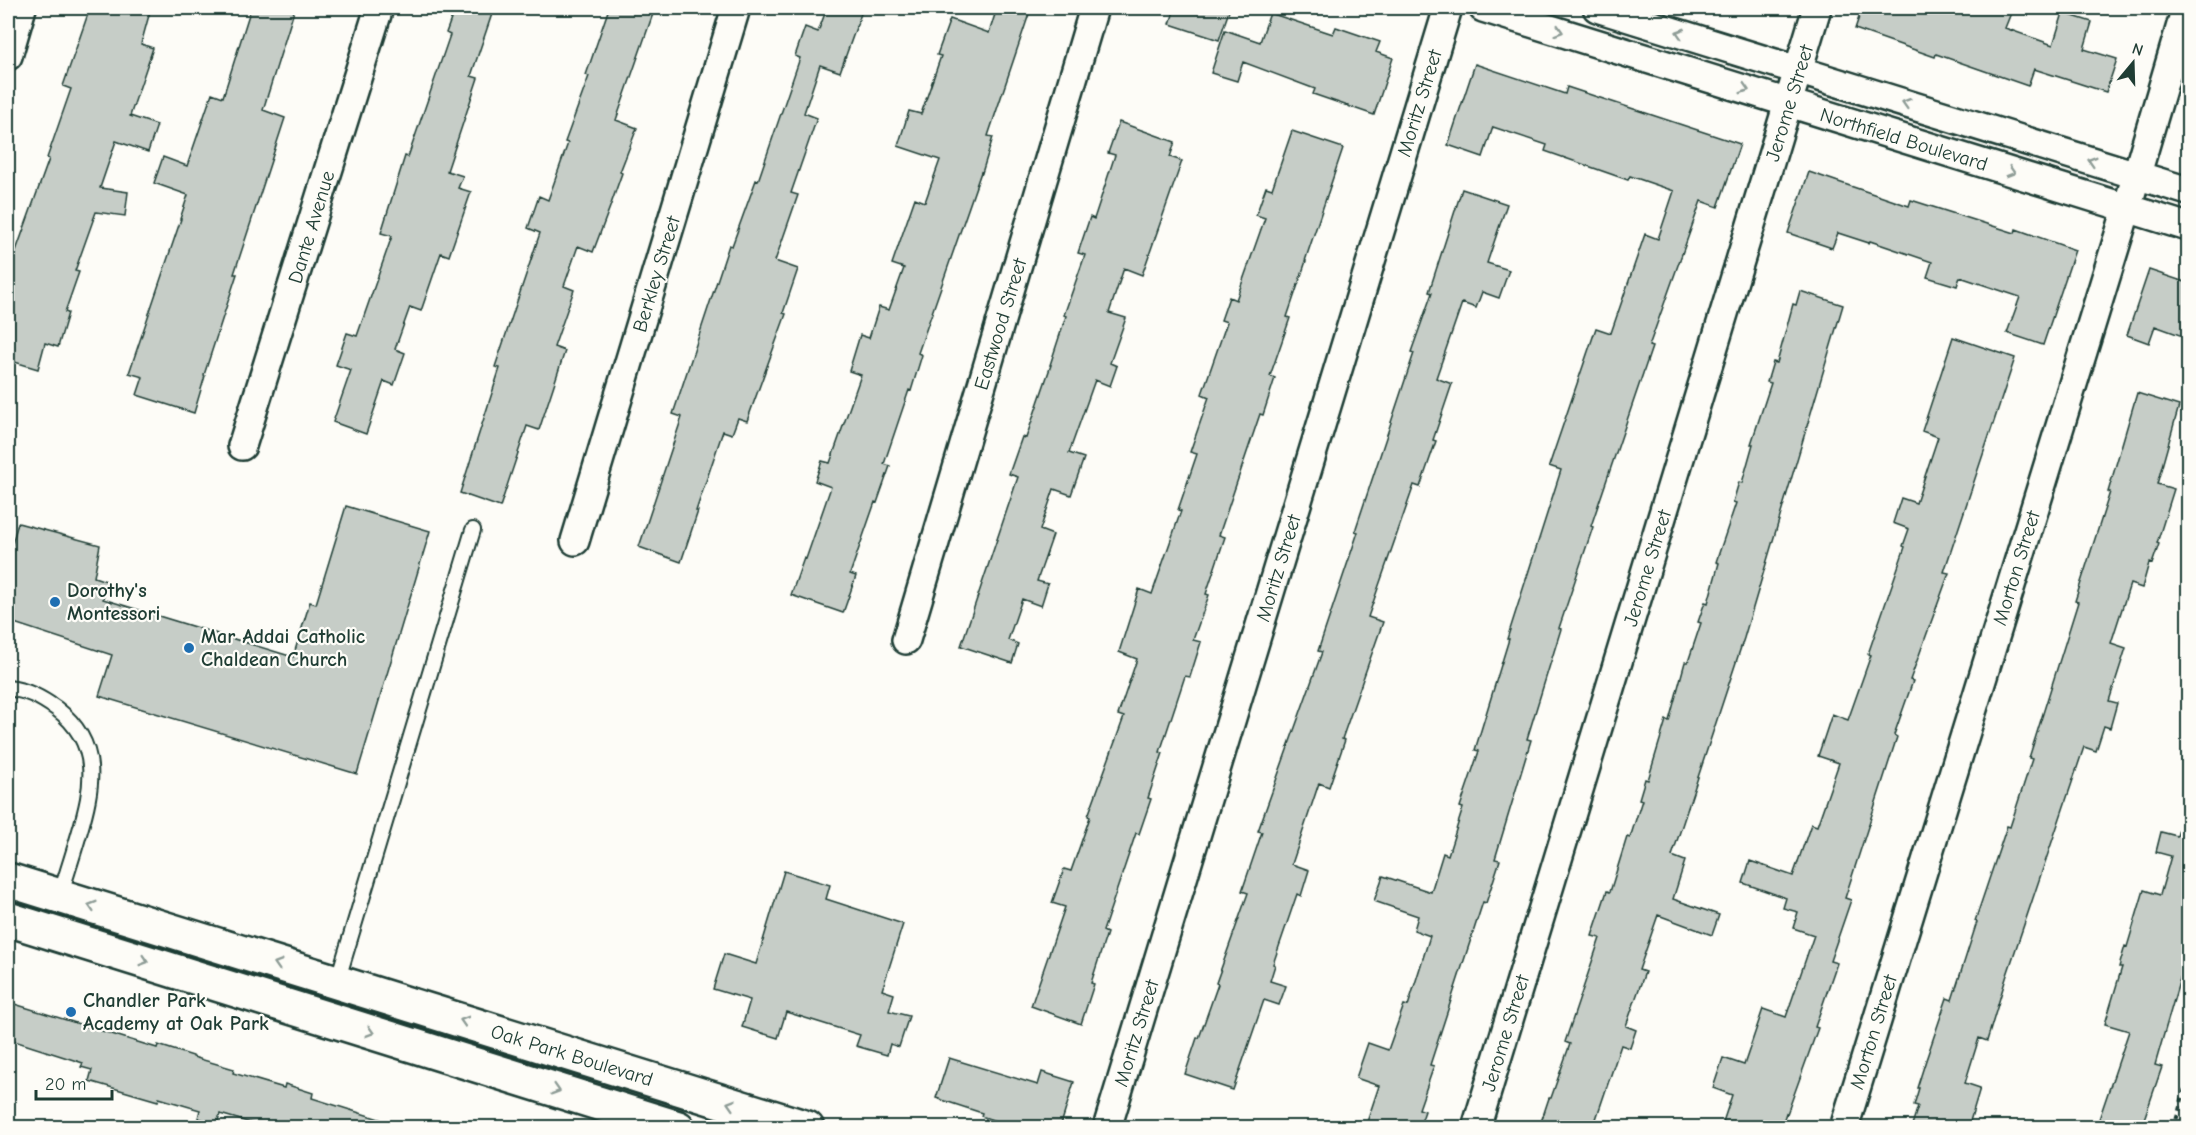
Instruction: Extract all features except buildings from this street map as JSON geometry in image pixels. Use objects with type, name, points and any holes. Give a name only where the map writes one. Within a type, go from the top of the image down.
[{"type":"street","points":[[8,56],[22,8]]},
{"type":"street","name":"Dante Avenue","points":[[242,446],[379,8]]},
{"type":"street","name":"Berkley Street","points":[[575,541],[736,8]]},
{"type":"street","name":"Eastwood Street","points":[[906,640],[1094,8]]},
{"type":"street","name":"Moritz Street","points":[[1107,1128],[1448,8]]},
{"type":"street","name":"Northfield Boulevard","points":[[1483,8],[2188,227]]},
{"type":"street","name":"Northfield Boulevard","points":[[1597,8],[2188,191]]},
{"type":"street","name":"Jerome Street","points":[[1476,1128],[1817,8]]},
{"type":"street","name":"Morton Street","points":[[1844,1128],[2186,8]]},
{"type":"street","name":"Oak Park Boulevard","points":[[8,880],[807,1128]]},
{"type":"street","points":[[49,932],[60,896]]},
{"type":"street","name":"Oak Park Boulevard","points":[[8,919],[678,1128]]},
{"type":"street","points":[[327,1018],[337,982]]},
{"type":"lane","points":[[337,982],[473,530]]},
{"type":"lane","points":[[8,687],[26,690],[64,715],[79,732],[89,754],[92,781],[87,809],[60,896]]},
{"type":"path","points":[[2174,1128],[2188,1078]]},
{"type":"place","name":"Dorothy's Montessori","points":[[55,602]]},
{"type":"place","name":"Mar Addai Catholic Chaldean Church","points":[[189,648]]},
{"type":"place","name":"Chandler Park Academy at Oak Park","points":[[71,1012]]}]
